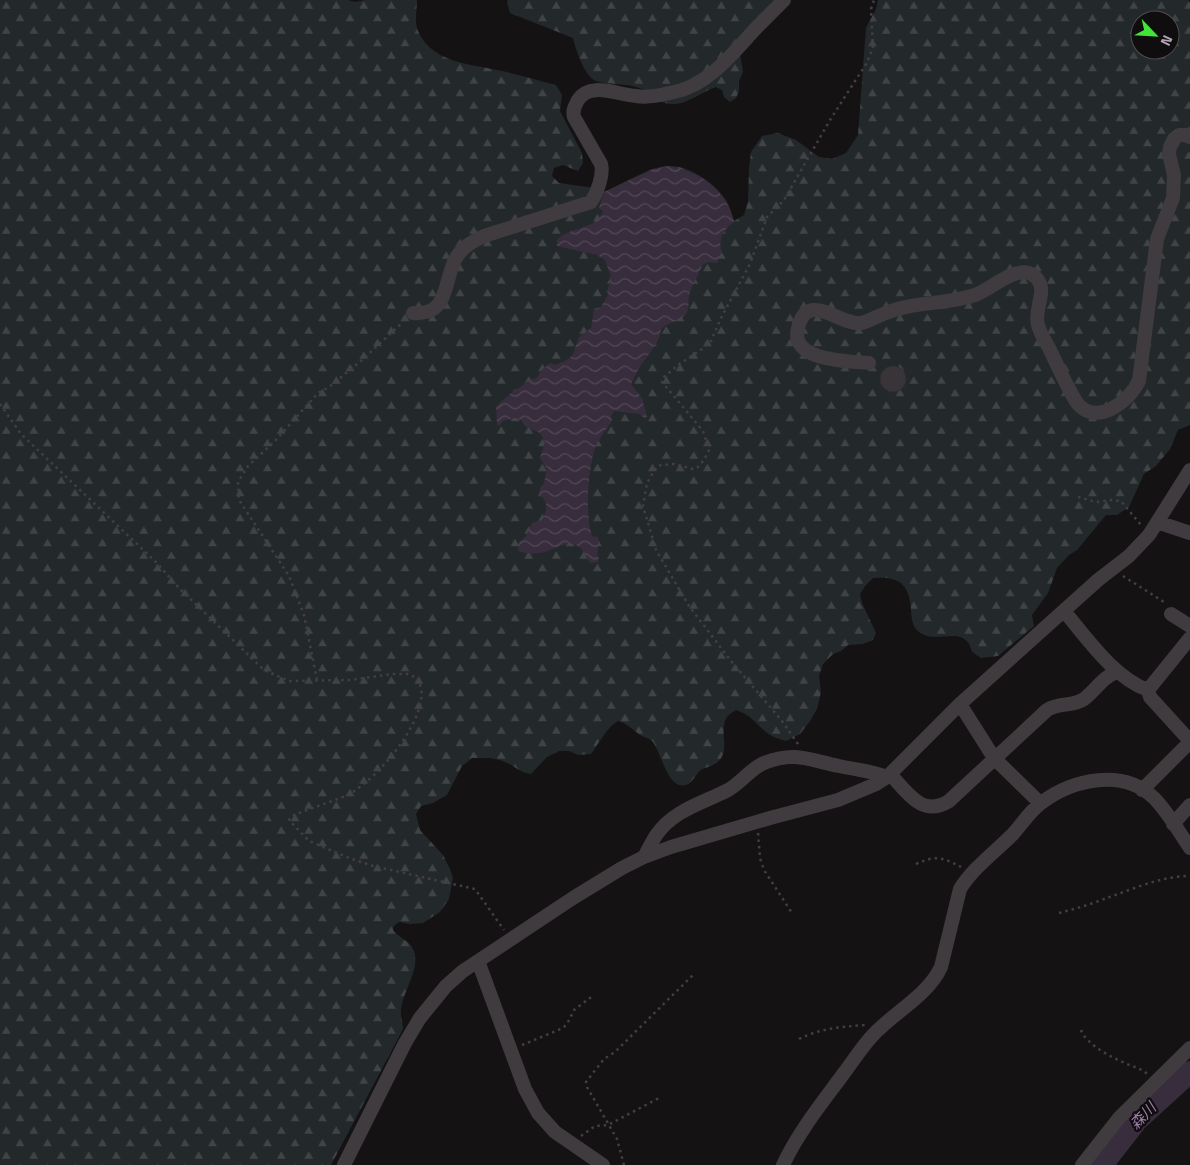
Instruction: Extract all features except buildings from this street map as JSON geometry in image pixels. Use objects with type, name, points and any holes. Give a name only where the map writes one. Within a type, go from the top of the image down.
[{"type":"street","points":[[413,313],[420,314],[436,309],[441,301],[456,256],[471,242],[484,236],[591,202],[595,197],[603,171],[572,111],[582,95],[590,90],[606,90],[638,97],[676,92],[693,86],[728,59],[784,0]]},
{"type":"street","points":[[869,363],[832,359],[808,352],[801,347],[797,340],[797,332],[803,316],[809,311],[826,311],[842,319],[860,323],[902,306],[968,298],[1016,273],[1028,272],[1034,276],[1041,287],[1038,324],[1073,396],[1081,407],[1086,412],[1101,413],[1127,400],[1136,388],[1141,374],[1157,239],[1173,198],[1174,175],[1169,154],[1170,147],[1174,139],[1180,135],[1190,137]]},
{"type":"street","points":[[344,1165],[405,1043],[420,1018],[446,986],[510,938],[622,868],[644,857],[671,847],[838,800],[876,784],[889,775],[960,704],[1098,580],[1129,556],[1154,527],[1190,470]]},
{"type":"street","points":[[1154,527],[1190,533]]},
{"type":"street","points":[[1167,608],[1190,626]]},
{"type":"street","points":[[1064,611],[1118,672],[1138,686],[1148,690]]},
{"type":"street","points":[[1148,690],[1190,638]]},
{"type":"street","points":[[644,857],[657,833],[678,815],[695,804],[727,791],[763,764],[788,758],[807,758],[838,766],[889,775],[918,802],[930,808],[936,808],[949,801],[1052,707],[1078,703],[1084,700],[1108,676],[1118,672]]},
{"type":"street","points":[[1142,790],[1190,741],[1150,697],[1148,690]]},
{"type":"street","points":[[960,704],[994,758],[1040,803]]},
{"type":"street","points":[[783,1165],[804,1126],[872,1036],[927,988],[936,977],[941,967],[960,889],[971,874],[1020,826],[1040,803],[1075,784],[1091,781],[1118,780],[1142,790],[1154,798],[1190,848]]},
{"type":"street","points":[[1173,824],[1190,805]]},
{"type":"street","points":[[478,961],[525,1088],[538,1113],[555,1132],[603,1165]]},
{"type":"street","points":[[1082,1165],[1120,1118],[1190,1048]]},
{"type":"path","points":[[807,758],[782,721],[731,661],[689,606],[656,550],[643,506],[647,483],[656,468],[661,465],[674,464],[693,469],[698,468],[704,460],[708,450],[703,431],[662,382],[663,378],[711,342],[721,318],[750,264],[767,217],[784,200],[830,120],[866,64],[873,48],[871,9],[874,0]]},
{"type":"path","points":[[317,680],[304,615],[289,576],[239,500],[238,482],[248,466],[275,441],[318,393],[329,387],[362,360],[413,313]]},
{"type":"path","points":[[0,404],[21,434],[157,563],[179,588],[264,670],[289,682],[350,680],[392,674],[407,674],[418,678],[422,699],[418,714],[395,752],[353,793],[292,816],[289,820],[309,842],[349,858],[373,866],[475,889],[510,938]]},
{"type":"path","points":[[1078,497],[1096,502],[1121,501],[1138,523],[1154,527]]},
{"type":"path","points":[[1112,570],[1167,608]]},
{"type":"path","points":[[758,822],[760,858],[764,870],[792,913]]},
{"type":"path","points":[[916,864],[930,857],[940,858],[971,874]]},
{"type":"path","points":[[1059,913],[1104,899],[1134,887],[1175,877],[1190,876]]},
{"type":"path","points":[[624,1165],[617,1139],[587,1087],[588,1079],[604,1059],[615,1052],[693,975]]},
{"type":"path","points":[[511,1050],[563,1028],[574,1010],[594,995]]},
{"type":"path","points":[[798,1039],[813,1032],[828,1029],[876,1024],[882,1026]]},
{"type":"path","points":[[1081,1030],[1084,1037],[1101,1050],[1124,1063],[1142,1070],[1154,1082]]},
{"type":"path","points":[[571,1144],[596,1126],[608,1125],[659,1098]]},
{"type":"green space","points":[[0,0],[348,0],[355,2],[365,0],[417,0],[416,20],[418,31],[424,41],[441,55],[463,63],[512,73],[556,85],[562,95],[560,111],[582,153],[583,163],[578,171],[563,165],[554,168],[552,176],[559,183],[588,187],[604,192],[653,169],[676,166],[701,176],[715,187],[726,200],[734,221],[744,215],[748,202],[751,152],[762,136],[778,133],[796,140],[819,157],[832,159],[846,153],[858,135],[866,28],[876,9],[878,0],[1188,0],[1190,2],[1190,425],[1178,430],[1170,449],[1156,466],[1144,474],[1129,507],[1117,515],[1106,515],[1077,550],[1069,555],[1057,568],[1048,593],[1032,615],[1034,626],[998,656],[981,658],[972,652],[968,643],[963,638],[956,636],[932,637],[924,635],[915,627],[908,594],[902,584],[892,579],[873,578],[860,594],[862,603],[876,633],[873,640],[863,644],[848,645],[841,651],[833,654],[823,664],[819,676],[821,692],[817,709],[800,734],[786,741],[771,735],[749,717],[736,710],[728,716],[724,723],[724,752],[721,758],[715,764],[702,769],[686,785],[679,785],[669,775],[655,744],[651,740],[641,736],[627,725],[618,721],[607,731],[591,754],[578,755],[569,751],[559,751],[547,757],[531,774],[501,760],[489,758],[472,758],[462,766],[447,795],[433,803],[421,806],[416,814],[420,830],[443,855],[450,869],[453,878],[449,899],[440,912],[423,923],[410,924],[399,922],[394,926],[393,930],[411,946],[415,956],[413,972],[402,1003],[403,1029],[331,1165],[0,1165]]},
{"type":"green space","points":[[508,0],[780,0],[739,47],[743,72],[739,81],[739,91],[736,98],[730,102],[724,97],[722,90],[716,87],[681,103],[673,104],[660,101],[637,87],[594,80],[589,76],[582,64],[573,38],[510,13]]},
{"type":"water","points":[[668,166],[690,172],[710,183],[725,200],[734,222],[722,235],[720,243],[722,252],[717,263],[709,262],[703,264],[690,292],[687,313],[661,329],[656,344],[639,368],[631,384],[642,398],[647,417],[644,418],[640,414],[614,411],[611,416],[612,421],[595,447],[590,470],[588,505],[592,536],[598,537],[598,562],[590,563],[582,550],[574,544],[538,553],[518,551],[519,542],[526,536],[532,523],[542,520],[545,513],[546,506],[539,494],[547,469],[540,458],[545,442],[540,433],[525,426],[521,420],[515,418],[503,421],[499,426],[497,424],[496,406],[530,379],[536,378],[551,363],[555,365],[572,356],[579,337],[591,328],[594,309],[601,307],[608,295],[611,277],[605,260],[597,255],[557,246],[557,240],[568,232],[595,222],[600,217],[603,211],[599,208],[604,192],[651,170]]},
{"type":"waterway","name":"森川","points":[[1102,1165],[1137,1120],[1190,1072]]}]
